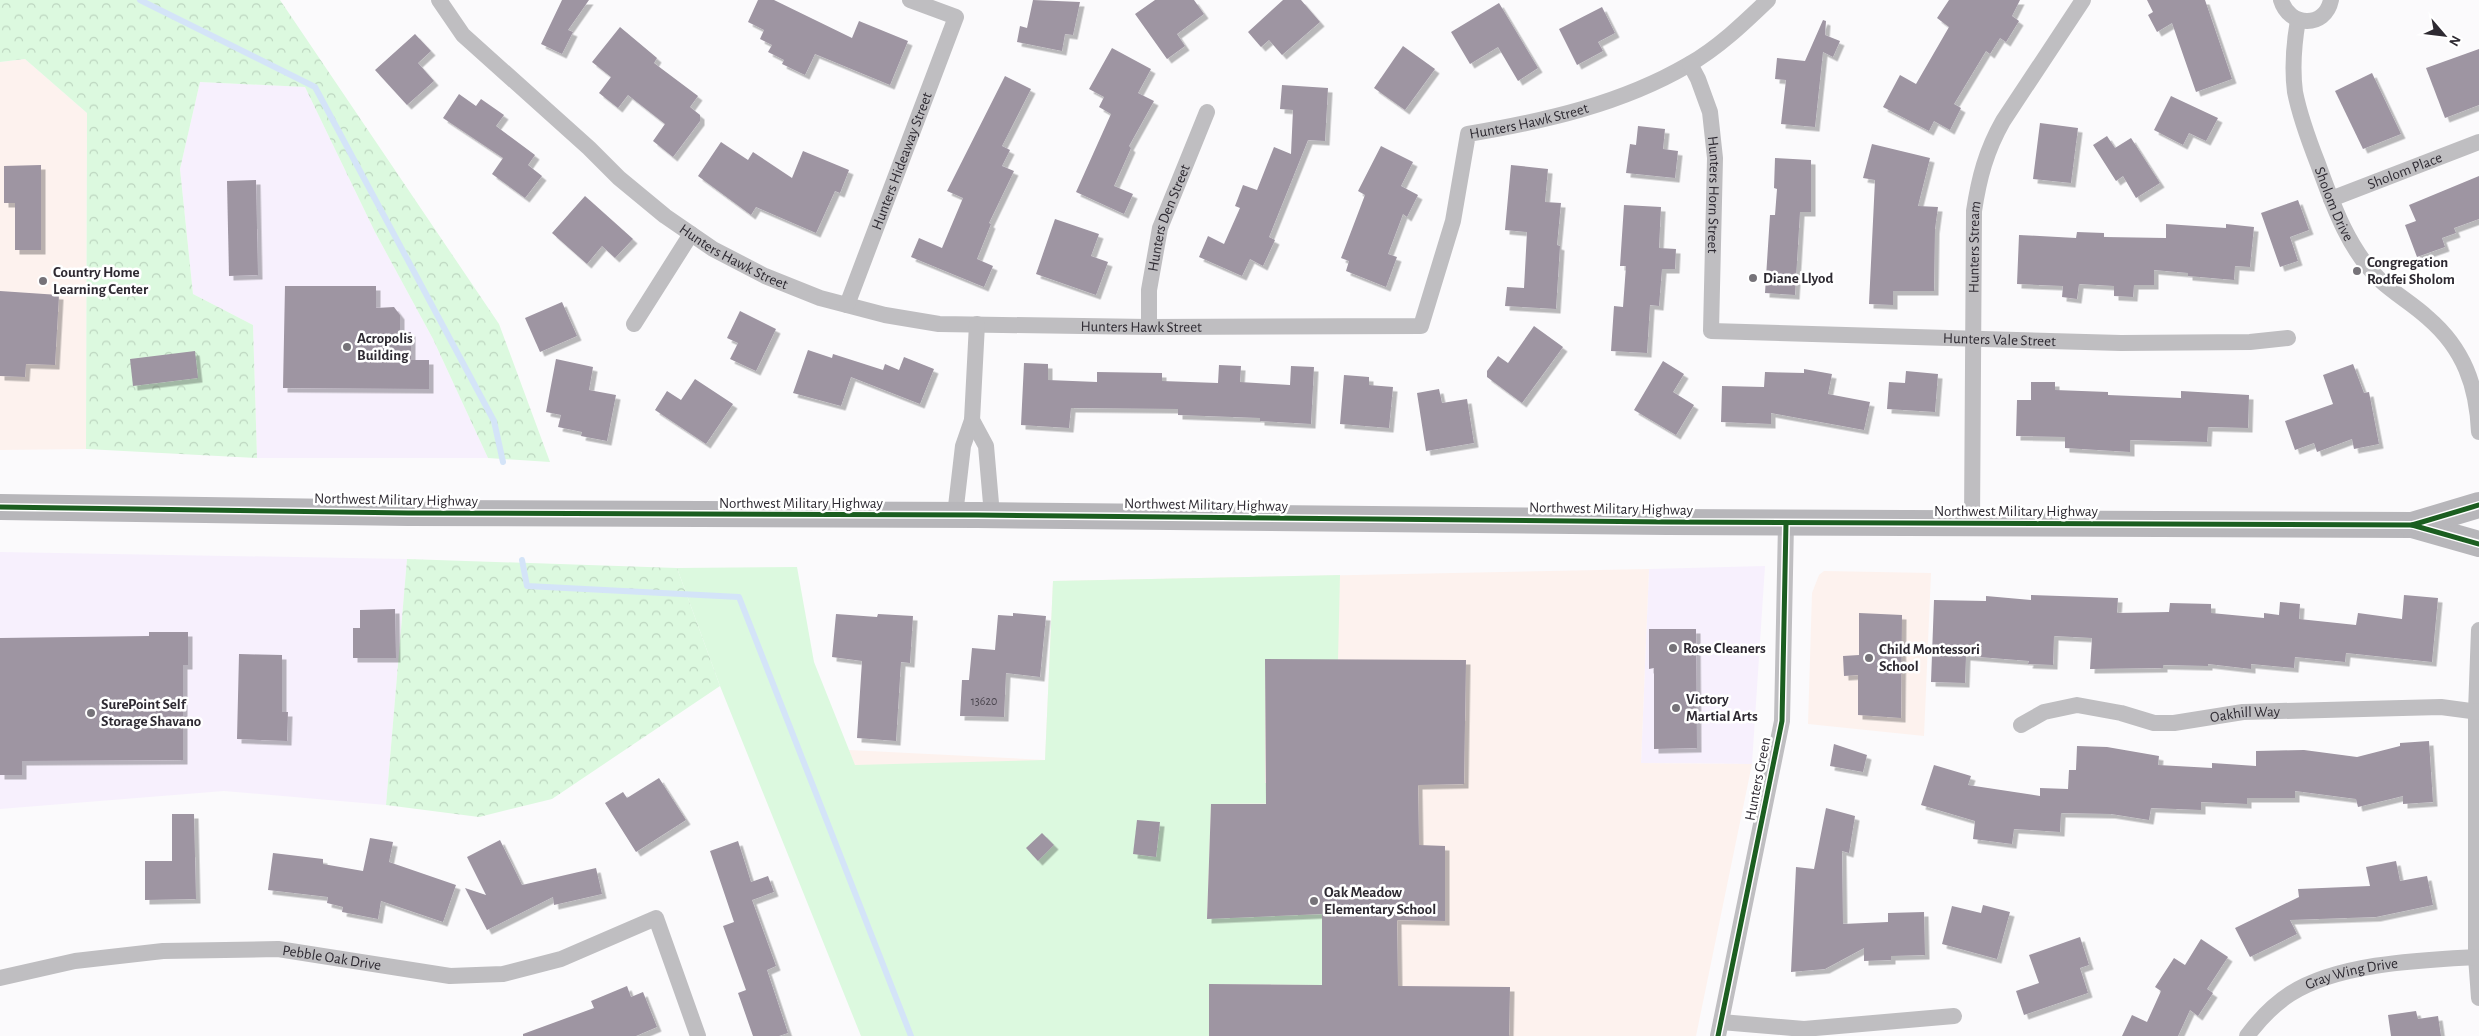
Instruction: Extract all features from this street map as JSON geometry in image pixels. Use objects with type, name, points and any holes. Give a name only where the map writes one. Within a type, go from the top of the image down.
[{"type":"main road","name":"Northwest Military Highway","points":[[2412,525],[2479,505]]},
{"type":"main road","name":"Northwest Military Highway","points":[[0,507],[1786,523],[2412,525],[2479,544]]},
{"type":"street","name":"Hunters Hawk Street","points":[[439,0],[463,35],[589,148],[619,178],[664,216],[713,249],[765,276],[820,298],[885,315],[939,324],[1149,327],[1421,326],[1452,221],[1468,134],[1515,126],[1583,110],[1627,95],[1690,64],[1737,28],[1768,0]]},
{"type":"street","name":"Hunters Hideaway Street","points":[[847,305],[956,17],[910,0]]},
{"type":"street","name":"Hunters Stream","points":[[1972,523],[1974,211],[1980,174],[1986,155],[2003,121],[2084,0]]},
{"type":"street","points":[[2281,0],[2283,8],[2290,16],[2298,20],[2309,21],[2318,18],[2326,12],[2331,0]]},
{"type":"street","name":"Sholom Drive","points":[[2298,20],[2294,53],[2295,91],[2304,128],[2344,230],[2363,259],[2380,280],[2429,318],[2473,364],[2473,387],[2479,432]]},
{"type":"street","name":"Hunters Horn Street","points":[[1690,64],[1698,79],[1710,112],[1715,158],[1711,331]]},
{"type":"street","name":"Hunters Den Street","points":[[1149,327],[1149,290],[1160,228],[1207,112]]},
{"type":"street","name":"Sholom Place","points":[[2331,199],[2479,142]]},
{"type":"street","points":[[634,324],[691,234]]},
{"type":"street","points":[[955,515],[963,446],[972,420],[977,324]]},
{"type":"street","name":"Hunters Vale Street","points":[[1711,331],[2121,343],[2250,342],[2288,338]]},
{"type":"street","points":[[972,420],[986,446],[992,515]]},
{"type":"street","name":"Hunters Green","points":[[1720,1029],[1782,721],[1786,523]]},
{"type":"street","points":[[2479,630],[2476,957],[2479,998]]},
{"type":"street","name":"Oakhill Way","points":[[2021,725],[2044,712],[2077,705],[2121,713],[2154,723],[2174,723],[2243,712],[2441,707],[2477,712]]},
{"type":"street","name":"Pebble Oak Drive","points":[[0,978],[75,961],[163,951],[278,949],[450,976],[503,974],[561,959],[656,918],[698,1036]]},
{"type":"street","name":"Gray Wing Drive","points":[[2246,1036],[2262,1016],[2290,994],[2313,982],[2399,962],[2476,957]]},
{"type":"street","points":[[1720,1029],[1804,1029],[1954,1016]]},
{"type":"shaded area","name":"Country Home Learning Center","points":[[25,59],[87,113],[86,449],[0,450],[0,62]]},
{"type":"shaded area","points":[[200,82],[305,87],[375,232],[433,339],[488,458],[257,458],[253,325],[193,294],[180,169]]},
{"type":"shaded area","points":[[0,552],[407,559],[386,805],[224,791],[0,809]]},
{"type":"shaded area","points":[[1765,566],[1752,764],[1641,763],[1649,569]]},
{"type":"shaded area","name":"Oak Meadow Elementary School","points":[[1649,569],[1641,763],[1752,764],[1696,1036],[953,1036],[849,750],[1045,760],[1053,581]]},
{"type":"shaded area","name":"Child Montessori School","points":[[1824,571],[1931,573],[1924,736],[1808,724],[1812,593],[1819,575]]},
{"type":"green space","points":[[0,0],[280,0],[499,324],[550,462],[488,458],[433,339],[375,232],[305,87],[200,82],[180,169],[193,294],[253,325],[257,458],[86,449],[87,113],[25,59],[0,62]]},
{"type":"green space","points":[[407,559],[677,568],[720,686],[552,799],[479,817],[386,805]]},
{"type":"green space","points":[[797,567],[814,662],[855,765],[1045,760],[1053,581],[1340,575],[1338,660],[1265,660],[1265,783],[1316,782],[1316,803],[1211,804],[1207,918],[1322,914],[1322,985],[1209,984],[1209,1036],[861,1036],[720,686],[677,568]]},
{"type":"building","points":[[562,0],[589,0],[568,30],[573,32],[562,54],[541,44]]},
{"type":"building","points":[[758,0],[774,0],[852,38],[859,21],[908,41],[890,85],[815,54],[805,75],[782,64],[784,60],[768,52],[772,45],[760,39],[764,30],[748,22]]},
{"type":"building","points":[[1033,0],[1080,2],[1073,35],[1065,34],[1062,51],[1017,42],[1020,26],[1027,28]]},
{"type":"building","points":[[1155,0],[1194,0],[1204,14],[1177,34],[1185,46],[1167,59],[1135,14]]},
{"type":"building","points":[[1283,0],[1301,0],[1320,22],[1282,55],[1269,40],[1261,47],[1248,32]]},
{"type":"building","points":[[1949,0],[2020,0],[2012,16],[2019,21],[2006,42],[2000,38],[1990,54],[1986,51],[1954,104],[1961,108],[1950,130],[1934,121],[1929,131],[1883,107],[1900,75],[1916,84],[1949,27],[1937,18]]},
{"type":"building","points":[[2147,0],[2205,0],[2232,79],[2196,92],[2172,23],[2157,32],[2148,15],[2153,12]]},
{"type":"building","points":[[1499,3],[1538,68],[1518,81],[1498,47],[1470,64],[1451,32]]},
{"type":"building","points":[[1602,7],[1615,33],[1598,42],[1603,51],[1577,65],[1559,29]]},
{"type":"building","points":[[1823,20],[1826,21],[1825,35],[1840,41],[1833,57],[1823,52],[1815,127],[1781,124],[1786,80],[1775,79],[1777,58],[1805,61]]},
{"type":"building","points":[[620,27],[657,58],[654,63],[698,96],[690,107],[700,115],[700,121],[673,157],[653,141],[665,124],[628,95],[618,108],[599,93],[611,77],[592,62]]},
{"type":"building","points":[[415,34],[431,51],[418,63],[434,81],[407,105],[375,70]]},
{"type":"building","points":[[1403,46],[1435,69],[1405,110],[1374,88]]},
{"type":"building","points":[[1112,48],[1151,69],[1138,93],[1154,101],[1129,146],[1131,148],[1114,186],[1133,194],[1124,214],[1076,192],[1111,114],[1099,107],[1104,97],[1089,89]]},
{"type":"building","points":[[2479,49],[2479,105],[2445,118],[2426,68]]},
{"type":"building","points":[[2372,73],[2401,134],[2363,149],[2335,91]]},
{"type":"building","points":[[1005,76],[1031,89],[1002,146],[1010,150],[1002,166],[1014,171],[989,223],[991,224],[977,259],[993,266],[984,287],[911,257],[919,238],[942,248],[963,198],[947,191]]},
{"type":"building","points":[[1282,85],[1328,88],[1325,141],[1308,140],[1269,237],[1275,240],[1263,266],[1250,259],[1242,276],[1199,257],[1208,236],[1224,244],[1240,208],[1235,206],[1243,185],[1257,190],[1274,147],[1291,154],[1293,110],[1280,109]]},
{"type":"building","points":[[459,94],[476,106],[481,99],[504,115],[496,126],[535,155],[528,165],[542,176],[525,198],[492,174],[503,158],[443,118]]},
{"type":"building","points":[[2171,96],[2218,118],[2206,141],[2189,133],[2183,145],[2154,130]]},
{"type":"building","points":[[2040,123],[2078,128],[2071,183],[2033,179]]},
{"type":"building","points":[[1638,126],[1665,129],[1663,149],[1678,151],[1675,178],[1626,173],[1630,144],[1636,145]]},
{"type":"building","points":[[2107,136],[2115,148],[2131,138],[2160,183],[2136,198],[2123,176],[2116,181],[2093,145]]},
{"type":"building","points":[[721,142],[748,160],[753,152],[792,178],[803,151],[849,170],[840,193],[835,191],[816,233],[756,207],[751,215],[698,176]]},
{"type":"building","points":[[1872,144],[1930,158],[1918,206],[1938,207],[1935,229],[1934,291],[1893,291],[1893,305],[1869,304],[1875,180],[1863,178]]},
{"type":"building","points":[[1381,146],[1413,162],[1401,186],[1418,195],[1407,217],[1403,214],[1388,254],[1397,257],[1386,287],[1346,271],[1349,261],[1341,258],[1365,195],[1358,191]]},
{"type":"building","points":[[1775,158],[1811,160],[1811,212],[1800,212],[1795,295],[1765,293],[1770,215],[1775,215],[1777,189],[1774,188]]},
{"type":"building","points":[[41,165],[41,250],[15,250],[15,203],[4,203],[4,166]]},
{"type":"building","points":[[1511,165],[1548,169],[1545,202],[1561,203],[1557,245],[1560,246],[1556,309],[1505,306],[1507,287],[1524,288],[1527,232],[1505,230]]},
{"type":"building","points":[[2479,176],[2479,219],[2454,228],[2456,233],[2442,238],[2445,247],[2417,257],[2405,225],[2416,221],[2409,205]]},
{"type":"building","points":[[256,180],[258,275],[229,276],[227,181]]},
{"type":"building","points":[[585,196],[633,239],[615,258],[602,246],[587,264],[552,233]]},
{"type":"building","points":[[2298,200],[2309,230],[2290,237],[2298,261],[2280,267],[2261,213]]},
{"type":"building","points":[[1624,205],[1661,207],[1659,248],[1676,249],[1675,269],[1662,269],[1659,306],[1650,305],[1647,353],[1611,351],[1614,306],[1623,307],[1626,266],[1620,266]]},
{"type":"building","points":[[1055,219],[1099,234],[1091,256],[1108,262],[1096,295],[1036,274]]},
{"type":"building","points":[[2166,224],[2226,228],[2226,224],[2254,227],[2250,267],[2235,266],[2234,280],[2188,276],[2188,273],[2154,270],[2154,285],[2134,285],[2133,297],[2114,296],[2114,286],[2079,284],[2077,299],[2062,297],[2063,286],[2017,284],[2019,235],[2076,238],[2077,232],[2104,233],[2104,237],[2166,238]]},
{"type":"building","name":"Acropolis Building","points":[[285,286],[376,286],[376,308],[394,307],[400,315],[400,332],[411,332],[411,360],[429,360],[429,389],[283,388]]},
{"type":"building","points":[[0,291],[59,295],[55,365],[26,364],[25,377],[0,376]]},
{"type":"building","points":[[562,302],[577,336],[540,352],[525,318]]},
{"type":"building","points":[[740,311],[776,329],[756,371],[730,359],[738,343],[727,338]]},
{"type":"building","points":[[1534,326],[1563,347],[1522,403],[1487,377],[1487,371],[1498,356],[1508,363]]},
{"type":"building","points":[[808,350],[832,358],[833,354],[883,370],[885,364],[899,370],[904,357],[934,369],[920,404],[851,377],[841,406],[793,393]]},
{"type":"building","points":[[195,351],[198,378],[133,386],[130,359]]},
{"type":"building","points":[[556,359],[593,367],[589,390],[616,395],[607,441],[581,436],[582,432],[558,427],[561,415],[546,412]]},
{"type":"building","points":[[1663,361],[1684,374],[1673,392],[1694,405],[1676,435],[1634,410]]},
{"type":"building","points":[[1024,363],[1048,364],[1048,380],[1097,382],[1097,372],[1162,373],[1162,381],[1218,383],[1219,365],[1241,366],[1240,382],[1290,385],[1291,366],[1314,367],[1311,424],[1260,421],[1260,418],[1178,415],[1178,409],[1071,408],[1069,428],[1021,425]]},
{"type":"building","points":[[2353,364],[2364,393],[2369,392],[2379,444],[2354,449],[2352,439],[2317,452],[2314,443],[2295,450],[2285,421],[2333,404],[2323,375]]},
{"type":"building","points":[[1804,369],[1832,374],[1828,394],[1870,402],[1864,430],[1771,413],[1771,424],[1721,422],[1722,386],[1764,387],[1765,372],[1804,373]]},
{"type":"building","points":[[1906,371],[1938,374],[1935,412],[1887,409],[1889,382],[1905,383]]},
{"type":"building","points":[[1344,375],[1369,377],[1369,385],[1393,387],[1389,428],[1340,424]]},
{"type":"building","points":[[695,379],[733,404],[706,444],[655,410],[667,391],[681,400]]},
{"type":"building","points":[[2031,382],[2055,382],[2055,390],[2108,392],[2108,395],[2181,398],[2181,391],[2249,395],[2248,428],[2208,427],[2207,442],[2130,440],[2130,452],[2065,448],[2065,437],[2016,436],[2017,400],[2031,400]]},
{"type":"building","points":[[1439,389],[1442,403],[1467,399],[1474,443],[1426,451],[1417,393]]},
{"type":"building","points":[[2031,595],[2118,598],[2117,613],[2169,612],[2170,603],[2211,604],[2211,613],[2264,618],[2264,613],[2279,615],[2280,602],[2300,604],[2299,619],[2356,625],[2358,613],[2402,619],[2404,595],[2438,598],[2432,662],[2346,653],[2345,662],[2295,657],[2294,668],[2251,664],[2251,669],[2208,664],[2208,666],[2163,665],[2163,668],[2090,669],[2092,638],[2054,636],[2053,665],[2028,664],[2029,661],[1966,656],[1965,683],[1931,682],[1934,600],[1986,601],[1986,596],[2031,600]]},
{"type":"building","points":[[395,609],[396,658],[353,658],[353,628],[360,628],[360,610]]},
{"type":"building","points":[[1013,613],[1046,616],[1040,677],[1006,673],[1004,717],[960,716],[962,680],[969,680],[972,648],[995,650],[998,615],[1013,616]]},
{"type":"building","name":"Child Montessori School","points":[[1859,613],[1902,615],[1901,718],[1858,715],[1858,675],[1844,676],[1843,656],[1859,655]]},
{"type":"building","points":[[836,614],[877,617],[878,614],[913,616],[910,663],[901,662],[896,741],[857,738],[862,661],[832,657]]},
{"type":"building","name":"Victory Martial Arts","points":[[1649,629],[1696,629],[1697,748],[1654,749],[1654,668],[1649,669]]},
{"type":"building","name":"SurePoint Self Storage Shavano","points":[[149,632],[188,632],[188,665],[183,665],[183,760],[22,761],[22,775],[0,775],[0,638],[149,636]]},
{"type":"building","points":[[239,654],[282,655],[282,712],[288,712],[287,741],[237,739]]},
{"type":"building","points":[[1265,659],[1466,660],[1464,784],[1418,785],[1419,845],[1445,846],[1445,921],[1397,920],[1398,986],[1510,987],[1509,1036],[1209,1036],[1209,984],[1322,985],[1322,914],[1207,919],[1211,804],[1266,804]]},
{"type":"building","points":[[2429,741],[2433,802],[2403,804],[2403,796],[2358,807],[2356,799],[2295,791],[2295,798],[2247,798],[2247,804],[2201,802],[2201,810],[2151,808],[2149,820],[2111,814],[2061,813],[2060,832],[2014,829],[2012,844],[1973,839],[1975,821],[1921,805],[1934,765],[1971,776],[1968,785],[2040,796],[2040,788],[2068,789],[2069,770],[2076,770],[2077,746],[2107,747],[2159,756],[2158,765],[2212,768],[2212,763],[2256,766],[2256,751],[2304,750],[2357,757],[2400,746],[2400,743]]},
{"type":"building","points":[[1834,744],[1867,755],[1863,772],[1830,766]]},
{"type":"building","points":[[659,778],[686,820],[636,852],[605,803],[623,792],[627,798]]},
{"type":"building","points":[[1826,808],[1855,816],[1849,853],[1842,851],[1843,924],[1888,922],[1888,913],[1924,912],[1925,955],[1891,956],[1891,960],[1864,961],[1864,948],[1825,969],[1791,972],[1796,867],[1814,869]]},
{"type":"building","points":[[172,814],[194,814],[196,899],[145,900],[145,861],[172,861]]},
{"type":"building","points":[[1137,820],[1160,822],[1156,857],[1133,854]]},
{"type":"building","points":[[1042,833],[1054,845],[1038,861],[1026,848]]},
{"type":"building","points":[[370,838],[393,842],[389,862],[456,885],[443,922],[381,901],[378,919],[342,912],[343,907],[327,903],[328,897],[268,890],[273,853],[323,859],[323,864],[363,871]]},
{"type":"building","points":[[500,840],[522,885],[596,868],[602,894],[554,905],[553,897],[487,930],[465,888],[486,895],[467,857]]},
{"type":"building","points":[[738,841],[751,882],[768,876],[774,892],[752,900],[776,966],[767,970],[788,1033],[779,1036],[753,1036],[738,993],[746,990],[723,926],[734,922],[710,851]]},
{"type":"building","points":[[2396,861],[2400,881],[2427,876],[2433,905],[2376,917],[2290,920],[2297,934],[2250,957],[2235,928],[2299,897],[2298,889],[2370,886],[2366,867]]},
{"type":"building","points":[[1983,905],[2010,912],[1997,959],[1942,944],[1952,906],[1981,913]]},
{"type":"building","points":[[2080,937],[2089,965],[2080,968],[2088,993],[2024,1015],[2016,991],[2039,983],[2029,955]]},
{"type":"building","points":[[2201,939],[2228,957],[2207,989],[2213,993],[2198,1016],[2190,1010],[2178,1036],[2122,1036],[2132,1015],[2147,1022],[2161,991],[2155,987],[2174,958],[2185,965]]},
{"type":"building","points":[[627,986],[631,997],[643,992],[657,1027],[636,1036],[523,1036],[523,1034],[594,1008],[591,1001]]},
{"type":"building","points":[[2416,1011],[2418,1019],[2438,1016],[2441,1036],[2391,1036],[2388,1015]]},
{"type":"waterway","points":[[140,0],[315,87],[494,421],[503,462]]},
{"type":"waterway","points":[[522,560],[527,586],[739,597],[911,1036]]},
{"type":"cycle path","points":[[2412,525],[2479,505]]},
{"type":"cycle path","points":[[0,507],[408,513],[2412,525],[2479,544]]},
{"type":"cycle path","points":[[1718,1036],[1782,721],[1786,523]]},
{"type":"place","name":"Congregation Rodfei Sholom","points":[[2357,271]]},
{"type":"place","name":"Diane Llyod","points":[[1753,278]]},
{"type":"place","name":"Country Home Learning Center","points":[[43,281]]},
{"type":"place","name":"Acropolis Building","points":[[347,347]]},
{"type":"place","name":"Rose Cleaners","points":[[1673,648]]},
{"type":"place","name":"Child Montessori School","points":[[1869,658]]},
{"type":"place","name":"Victory Martial Arts","points":[[1676,708]]},
{"type":"place","name":"SurePoint Self Storage Shavano","points":[[91,713]]},
{"type":"place","name":"Oak Meadow Elementary School","points":[[1314,901]]}]
